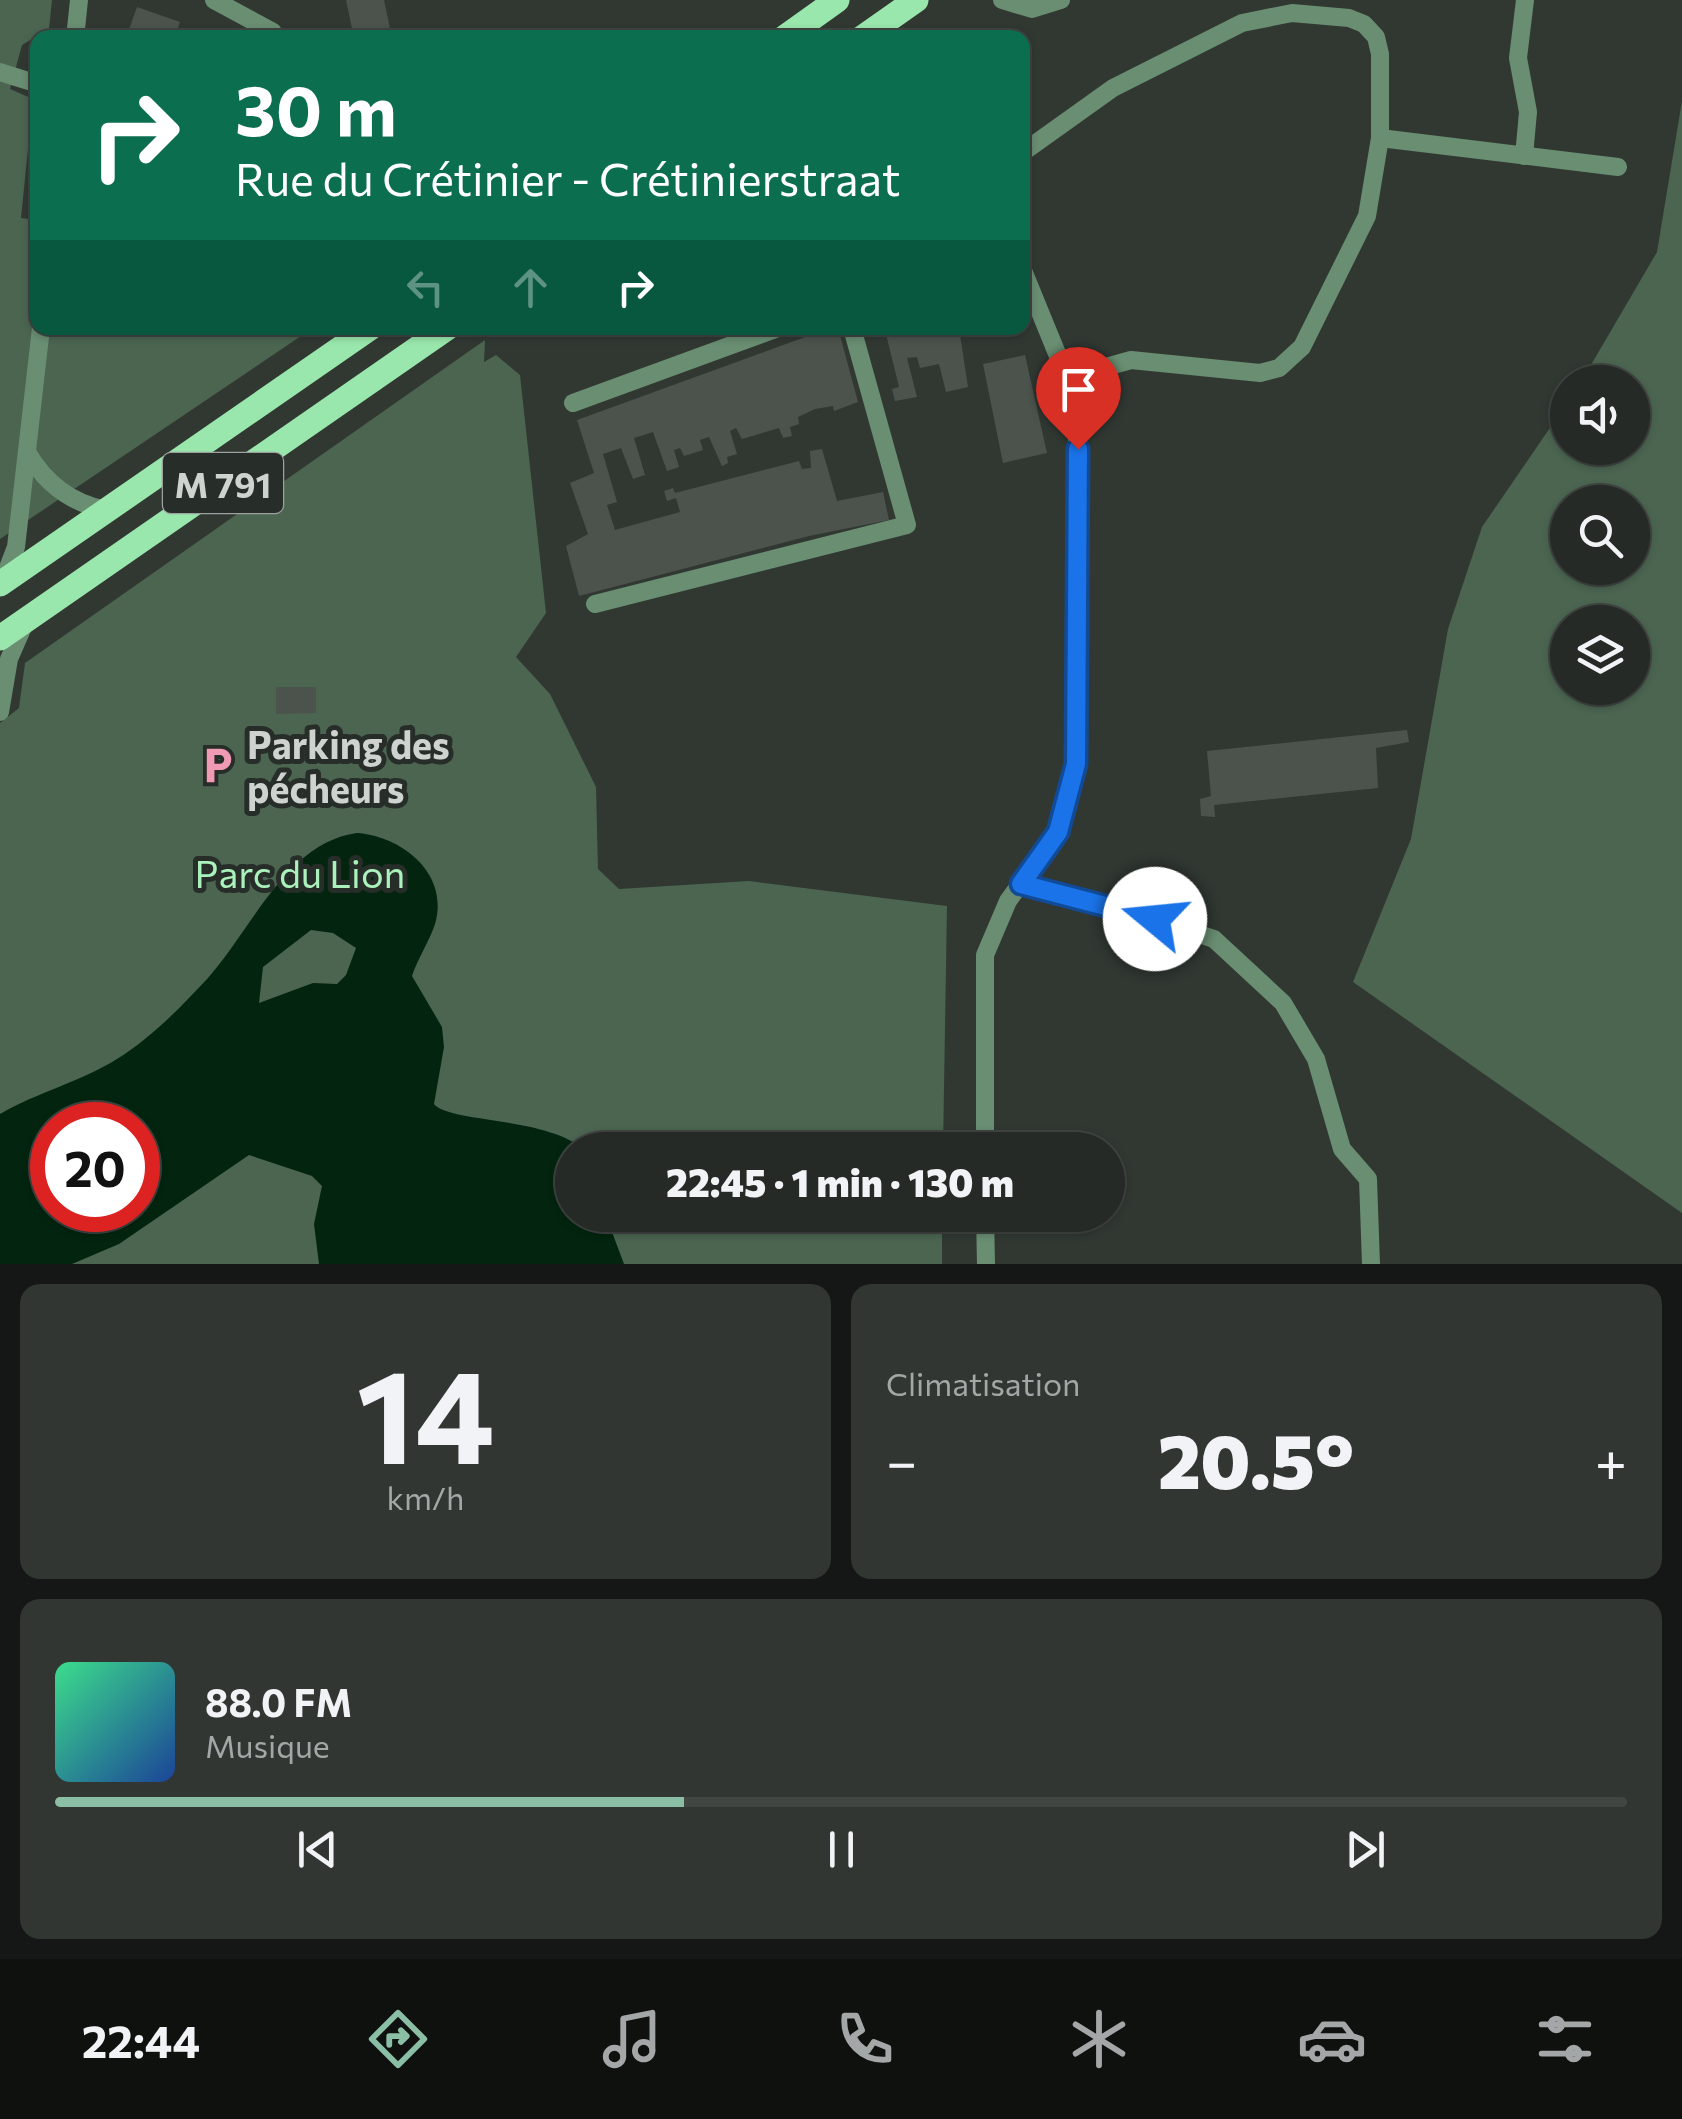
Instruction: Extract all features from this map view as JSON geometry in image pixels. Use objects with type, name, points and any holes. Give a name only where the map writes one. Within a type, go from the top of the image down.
[{"type":"main road","points":[[795,30],[837,0]]},
{"type":"main road","points":[[873,30],[916,0]]},
{"type":"main road","name":"M 791","points":[[0,584],[360,335]]},
{"type":"main road","name":"M 791","points":[[0,638],[437,335]]},
{"type":"street","points":[[76,30],[79,0]]},
{"type":"street","points":[[214,0],[269,30]]},
{"type":"street","points":[[1002,0],[1032,9],[1061,0]]},
{"type":"street","points":[[1524,0],[1518,58],[1528,112],[1524,156]]},
{"type":"street","points":[[1030,148],[1126,81],[1242,23],[1279,14],[1349,18],[1372,33],[1380,54],[1380,138],[1364,226],[1316,326],[1287,362],[1260,373],[1119,361],[1067,378]]},
{"type":"street","points":[[0,72],[30,81]]},
{"type":"street","points":[[1380,138],[1618,167]]},
{"type":"street","points":[[985,1132],[986,955],[994,928],[1058,832],[1076,764],[1078,434],[1067,378],[1030,288]]},
{"type":"street","points":[[0,584],[14,556],[40,335]]},
{"type":"street","points":[[573,403],[759,335]]},
{"type":"street","points":[[594,604],[908,525],[854,335]]},
{"type":"street","points":[[27,451],[42,476],[61,492],[106,510]]},
{"type":"street","points":[[0,712],[11,650],[29,618]]},
{"type":"street","points":[[1021,884],[1126,909],[1214,939],[1284,1002],[1316,1059],[1342,1148],[1368,1180],[1371,1264]]},
{"type":"street","points":[[985,1232],[986,1264]]},
{"type":"green space","points":[[0,0],[52,0],[49,29],[30,30],[30,40],[22,45],[10,89],[30,98],[21,218],[30,219],[30,335],[303,335],[0,539]]},
{"type":"green space","points":[[1682,101],[1682,1213],[1353,982],[1411,839],[1448,629],[1482,527],[1550,428],[1550,465],[1650,465],[1650,365],[1591,365],[1657,252]]},
{"type":"green space","name":"Parc du Lion","points":[[485,340],[484,362],[496,355],[520,375],[546,613],[516,657],[550,694],[596,787],[598,869],[619,889],[749,881],[947,906],[943,1132],[555,1132],[555,1232],[942,1232],[942,1264],[0,1264],[0,723],[19,708],[25,663]]},
{"type":"shaded area","points":[[357,833],[374,836],[405,850],[429,874],[438,906],[435,924],[412,976],[442,1027],[444,1047],[434,1104],[458,1114],[555,1134],[555,1232],[612,1232],[624,1264],[319,1264],[314,1224],[322,1186],[312,1176],[249,1155],[160,1216],[160,1102],[30,1102],[30,1232],[137,1232],[72,1264],[0,1264],[0,1114],[103,1067],[154,1032],[208,978],[272,891],[310,853],[332,840]],"holes":[[[311,930],[333,933],[356,948],[346,975],[337,984],[313,983],[259,1003],[263,967]]]},
{"type":"building","points":[[346,0],[384,0],[390,30],[352,30]]},
{"type":"building","points":[[137,7],[180,22],[178,30],[129,30]]},
{"type":"building","points":[[811,335],[840,335],[858,402],[834,411],[833,406],[815,409],[798,417],[799,424],[790,427],[792,436],[783,438],[779,428],[742,439],[736,428],[730,431],[737,454],[727,457],[728,463],[722,466],[709,437],[700,440],[703,450],[684,456],[680,448],[674,450],[679,467],[667,471],[653,432],[634,438],[645,475],[633,479],[621,448],[603,454],[617,502],[607,505],[615,530],[680,512],[676,498],[667,501],[664,491],[673,488],[675,493],[799,461],[802,469],[811,468],[810,451],[822,449],[837,501],[883,492],[889,520],[809,536],[579,596],[566,546],[588,534],[570,483],[594,473],[577,420]]},
{"type":"building","points":[[886,335],[960,335],[968,387],[946,392],[939,364],[920,368],[917,357],[907,358],[917,397],[895,401],[892,389],[899,387]]},
{"type":"building","points":[[1025,355],[1047,453],[1003,463],[983,364]]},
{"type":"building","points":[[276,687],[316,687],[316,713],[276,714]]},
{"type":"building","points":[[1407,730],[1409,742],[1376,748],[1378,788],[1214,805],[1215,817],[1201,816],[1200,799],[1211,796],[1207,751]]},
{"type":"place","name":"Parking des pécheurs","points":[[217,765]]},
{"type":"route","points":[[1078,449],[1078,752],[1072,790],[1058,832],[1021,884],[1155,919]]}]
